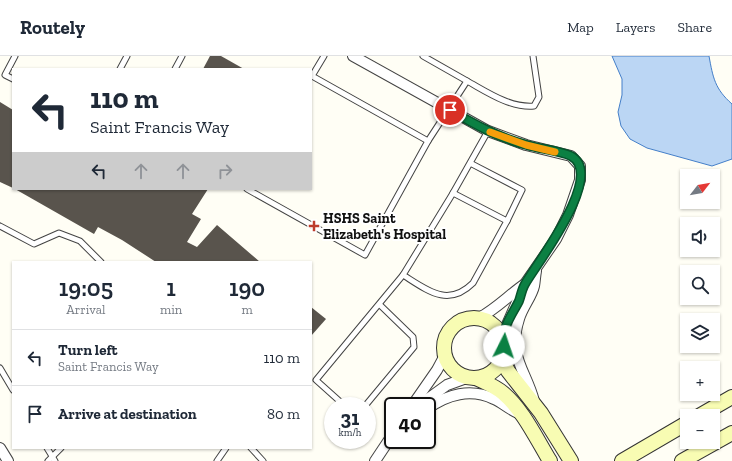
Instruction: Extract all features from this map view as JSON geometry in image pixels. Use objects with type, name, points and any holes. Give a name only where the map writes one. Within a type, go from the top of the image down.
[{"type":"street","points":[[353,56],[488,131],[526,145],[571,156],[580,166],[580,180],[568,215],[556,239],[525,284],[506,327],[503,339]]},
{"type":"street","points":[[534,403],[531,388],[518,363],[515,348],[518,321],[522,309],[534,287],[536,269]]},
{"type":"street","points":[[479,318],[501,304],[511,293],[525,284]]},
{"type":"street","points":[[430,397],[447,385],[472,378],[489,374],[495,370],[502,359],[504,346],[503,339],[497,327],[491,323],[479,318],[466,318],[450,330],[444,342],[445,355],[451,367],[456,372],[472,378],[502,392],[522,415],[550,461]]},
{"type":"street","points":[[418,397],[437,370],[445,355]]},
{"type":"street","points":[[502,359],[512,377],[534,403],[571,461]]},
{"type":"street","points":[[436,404],[452,395],[479,394],[494,398],[511,410],[522,415]]},
{"type":"street","points":[[711,409],[732,397]]},
{"type":"street","points":[[622,461],[680,427]]},
{"type":"street","points":[[682,461],[732,433]]},
{"type":"street","points":[[0,448],[8,461]]},
{"type":"street","points":[[376,461],[384,448]]},
{"type":"lane","points":[[12,78],[5,75],[15,56]]},
{"type":"lane","points":[[121,68],[127,56]]},
{"type":"lane","points":[[176,68],[182,56]]},
{"type":"lane","points":[[324,56],[312,77],[428,141]]},
{"type":"lane","points":[[423,56],[497,97],[522,107],[534,106],[539,97],[533,56]]},
{"type":"lane","points":[[250,190],[365,256],[428,141],[450,110],[467,81]]},
{"type":"lane","points":[[335,397],[316,380],[380,305],[403,275],[453,193],[488,131]]},
{"type":"lane","points":[[403,275],[429,292],[444,296],[466,291],[473,284],[522,190],[470,162]]},
{"type":"lane","points":[[453,193],[507,221]]},
{"type":"lane","points":[[0,226],[34,244],[59,233],[80,241],[99,261]]},
{"type":"lane","points":[[372,397],[414,347],[413,337],[380,305]]},
{"type":"lane","points":[[0,368],[12,388]]},
{"type":"lane","points":[[48,449],[54,459]]},
{"type":"lane","points":[[48,461],[54,459],[60,449]]},
{"type":"lane","points":[[217,461],[225,449]]},
{"type":"lane","points":[[252,449],[263,461]]},
{"type":"water","points":[[612,56],[709,56],[718,88],[726,99],[732,104],[732,159],[712,166],[647,148],[630,139],[621,126],[618,112],[622,95],[622,79]]},
{"type":"building","points":[[210,56],[221,56],[242,68],[204,68]]},
{"type":"building","points":[[0,102],[12,109],[12,188],[0,182]]},
{"type":"building","points":[[17,190],[207,190],[192,214],[201,219],[187,242],[197,247],[217,225],[259,261],[154,261],[122,240],[98,227],[94,234]]},
{"type":"building","points":[[312,308],[326,319],[312,335]]},
{"type":"slow traffic","points":[[490,132],[526,145],[555,152]]},
{"type":"place","name":"HSHS Saint Elizabeth's Hospital","points":[[314,226]]},
{"type":"route","points":[[450,110],[488,131],[507,139],[571,156],[580,166],[581,172],[577,193],[568,215],[556,239],[525,284],[506,327],[503,339],[504,346]]}]
